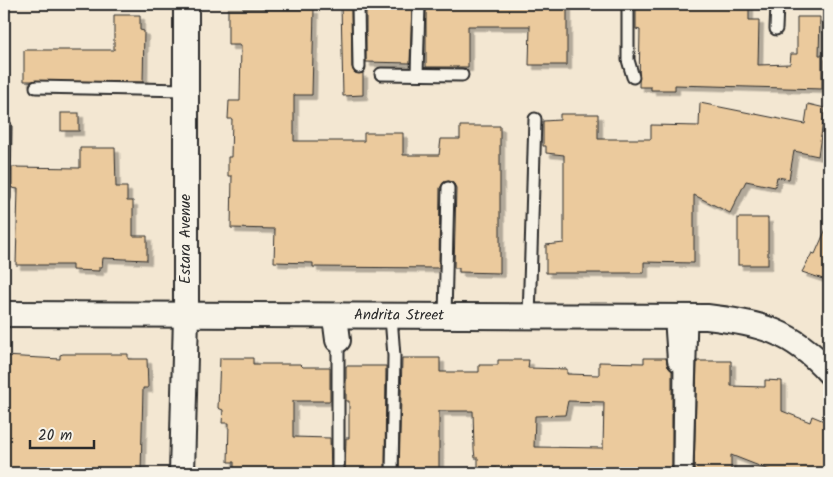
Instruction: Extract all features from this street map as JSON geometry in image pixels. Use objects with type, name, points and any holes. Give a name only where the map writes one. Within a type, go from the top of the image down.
[{"type":"street","name":"Estara Avenue","points":[[182,473],[186,316],[186,4]]},
{"type":"street","name":"Andrita Street","points":[[4,314],[186,316],[337,328],[392,317],[684,317],[749,322],[791,338],[829,372]]},
{"type":"street","points":[[680,360],[684,317]]},
{"type":"lane","points":[[358,4],[359,67]]},
{"type":"lane","points":[[417,74],[419,4]]},
{"type":"lane","points":[[628,4],[628,60],[633,77]]},
{"type":"lane","points":[[776,28],[777,4]]},
{"type":"lane","points":[[381,74],[462,76]]},
{"type":"lane","points":[[36,87],[186,90]]},
{"type":"lane","points":[[529,318],[535,119]]},
{"type":"lane","points":[[4,198],[5,126]]},
{"type":"lane","points":[[444,317],[448,188]]},
{"type":"lane","points":[[392,317],[394,356],[392,473]]},
{"type":"lane","points":[[683,473],[684,317]]},
{"type":"lane","points":[[337,328],[338,473]]},
{"type":"lane","points":[[680,360],[683,473]]},
{"type":"building","points":[[341,4],[351,4],[352,67],[355,73],[363,73],[363,95],[343,96]]},
{"type":"building","points":[[366,4],[412,4],[410,63],[366,62]]},
{"type":"building","points":[[426,4],[567,4],[567,65],[529,65],[530,26],[468,26],[468,67],[426,67]]},
{"type":"building","points":[[636,4],[749,4],[749,20],[759,20],[758,65],[790,64],[791,54],[797,54],[797,17],[820,17],[819,55],[822,55],[822,89],[675,85],[675,90],[651,90],[651,87],[639,87],[640,30],[636,29]]},
{"type":"building","points":[[228,9],[314,9],[312,95],[294,95],[294,141],[364,141],[364,133],[403,133],[403,155],[439,155],[441,139],[460,139],[460,126],[500,126],[500,273],[459,272],[459,268],[454,268],[456,188],[449,181],[444,182],[440,188],[439,268],[313,267],[313,263],[274,262],[275,229],[231,228],[232,176],[228,176],[228,157],[231,157],[232,119],[228,119],[229,101],[240,101],[241,45],[228,45]]},
{"type":"building","points":[[114,15],[140,15],[140,30],[144,31],[143,82],[24,81],[24,50],[114,50]]},
{"type":"building","points":[[700,103],[805,124],[808,104],[825,108],[818,156],[794,151],[789,179],[777,177],[775,187],[746,181],[730,213],[694,195],[694,263],[644,262],[644,273],[546,273],[546,245],[564,243],[564,155],[546,153],[546,146],[543,146],[543,121],[560,120],[560,114],[598,114],[598,139],[651,139],[651,125],[699,126]]},
{"type":"building","points":[[61,113],[79,113],[79,131],[61,131]]},
{"type":"building","points":[[80,148],[115,148],[116,187],[127,187],[127,201],[133,201],[133,236],[147,236],[147,260],[103,258],[102,267],[99,267],[99,271],[72,270],[72,265],[16,265],[18,189],[12,188],[12,167],[80,168]]},
{"type":"building","points":[[738,218],[768,218],[768,265],[738,265]]},
{"type":"building","points":[[829,222],[829,281],[802,272],[812,253],[815,254]]},
{"type":"building","points":[[128,354],[128,359],[147,359],[148,388],[143,388],[141,473],[4,471],[4,356],[60,359],[60,355]]},
{"type":"building","points":[[220,358],[253,358],[253,364],[300,364],[303,367],[330,367],[330,401],[293,401],[293,437],[330,438],[331,473],[234,473],[234,462],[228,462],[229,423],[222,423],[223,410],[218,408]]},
{"type":"building","points":[[402,358],[440,358],[440,372],[479,372],[479,365],[498,365],[498,360],[529,360],[528,368],[567,369],[567,374],[599,375],[599,362],[644,363],[644,358],[666,358],[668,367],[672,371],[672,473],[497,473],[497,468],[478,468],[478,458],[475,458],[474,449],[473,411],[439,411],[439,473],[399,473]],"holes":[[[568,401],[604,402],[603,448],[534,447],[535,416],[565,415]]]},
{"type":"building","points":[[697,361],[731,361],[731,386],[765,387],[765,380],[782,381],[782,411],[810,422],[812,416],[829,423],[829,473],[777,473],[731,455],[731,473],[694,473]]},
{"type":"building","points":[[346,366],[386,366],[385,473],[345,473],[346,438],[349,438],[349,401],[346,401]]}]
